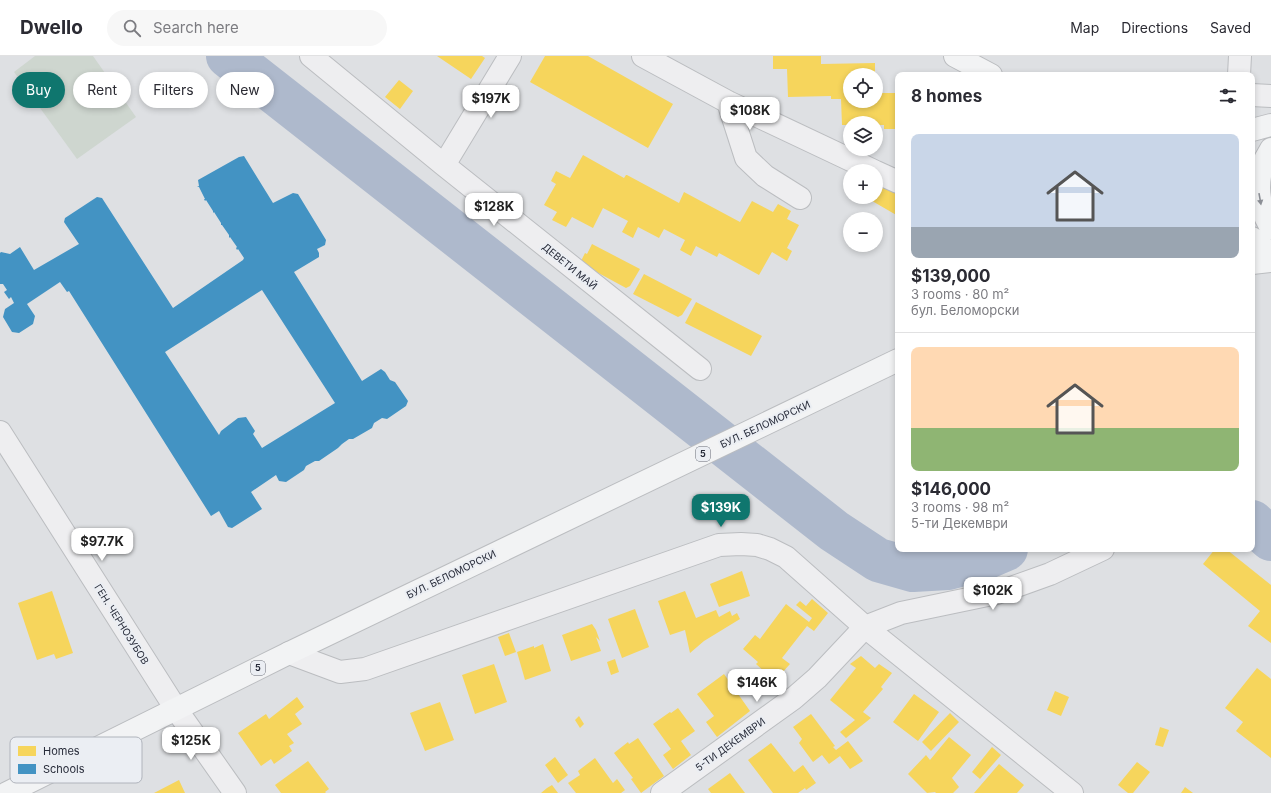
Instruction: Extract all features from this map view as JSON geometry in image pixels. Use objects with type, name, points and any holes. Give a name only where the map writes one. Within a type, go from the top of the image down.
[{"type":"main road","points":[[955,56],[985,72]]},
{"type":"main road","points":[[1255,129],[1271,125]]},
{"type":"main road","points":[[1271,149],[1266,157],[1260,174],[1259,189],[1262,211],[1271,228]]},
{"type":"main road","points":[[1255,241],[1271,254]]},
{"type":"main road","points":[[1255,263],[1271,261]]},
{"type":"main road","name":"БУЛ. БЕЛОМОРСКИ","points":[[120,737],[580,512],[895,361]]},
{"type":"main road","name":"БУЛ. БЕЛОМОРСКИ","points":[[7,793],[27,783]]},
{"type":"street","name":"ДЕВЕТИ МАЙ","points":[[311,56],[444,165],[700,369]]},
{"type":"street","points":[[444,165],[510,56]]},
{"type":"street","points":[[643,56],[728,102],[860,164]]},
{"type":"street","points":[[1239,72],[1240,56]]},
{"type":"street","points":[[1255,94],[1271,96]]},
{"type":"street","points":[[728,102],[746,158],[765,176],[800,198]]},
{"type":"street","points":[[883,175],[895,181]]},
{"type":"street","name":"ГЕН. ЧЕРНОЗУБОВ","points":[[0,432],[176,709],[235,793]]},
{"type":"street","points":[[289,653],[340,672],[365,668],[719,545],[741,544],[757,546],[770,549],[786,557],[1049,786],[1072,793]]},
{"type":"street","points":[[865,627],[901,613],[997,593],[1050,574],[1098,552]]},
{"type":"street","name":"5-ТИ ДЕКЕМВРИ","points":[[662,793],[794,698],[817,678],[865,627]]},
{"type":"shaded area","points":[[35,56],[93,56],[104,72],[73,72],[73,108],[130,108],[136,117],[77,159],[40,108],[65,108],[65,72],[14,72]]},
{"type":"building: Homes","points":[[437,56],[482,56],[485,58],[471,79]]},
{"type":"building: Homes","points":[[545,56],[588,56],[673,104],[648,148],[530,82]]},
{"type":"building: Homes","points":[[773,56],[821,56],[821,64],[875,63],[875,68],[843,68],[843,108],[883,108],[883,93],[895,93],[895,129],[884,129],[883,116],[843,116],[842,125],[841,99],[831,99],[831,96],[788,97],[787,69],[773,69]]},
{"type":"building: Homes","points":[[399,80],[413,91],[400,109],[385,97]]},
{"type":"building: Homes","points":[[583,155],[624,178],[627,175],[679,203],[684,192],[740,222],[752,201],[773,212],[778,204],[791,211],[787,219],[799,225],[787,248],[792,251],[787,261],[772,252],[759,275],[719,253],[717,257],[696,246],[691,256],[680,250],[685,240],[664,229],[659,238],[638,227],[633,238],[622,232],[628,221],[603,208],[593,228],[572,217],[566,227],[552,220],[557,212],[544,205],[556,184],[551,181],[556,171],[570,178]]},
{"type":"building: Homes","points":[[883,184],[895,186],[895,214],[877,204],[883,204]]},
{"type":"building: Homes","points":[[592,244],[640,269],[630,286],[626,288],[580,263]]},
{"type":"building: Homes","points":[[644,274],[692,299],[682,315],[678,317],[633,294]]},
{"type":"building: Homes","points":[[696,302],[762,336],[751,356],[685,323]]},
{"type":"building: Homes","points":[[1213,552],[1230,552],[1271,585],[1271,643],[1248,626],[1260,611],[1203,564]]},
{"type":"building: Homes","points":[[742,571],[750,596],[719,607],[710,584]]},
{"type":"building: Homes","points":[[52,591],[73,653],[56,659],[54,654],[37,660],[18,603]]},
{"type":"building: Homes","points":[[685,591],[696,618],[716,610],[719,617],[730,611],[732,616],[737,613],[740,619],[704,641],[690,653],[685,630],[670,635],[658,601]]},
{"type":"building: Homes","points":[[812,599],[828,613],[814,631],[807,626],[782,658],[790,664],[772,684],[764,677],[767,674],[756,664],[758,662],[743,649],[755,635],[760,639],[786,604],[809,622],[812,618],[796,605],[800,601],[806,606]]},
{"type":"building: Homes","points":[[635,609],[649,647],[622,658],[608,619]]},
{"type":"building: Homes","points":[[592,624],[600,641],[596,637],[601,651],[571,661],[562,635]]},
{"type":"building: Homes","points":[[509,633],[516,652],[505,656],[498,637]]},
{"type":"building: Homes","points":[[543,644],[551,671],[525,680],[517,652]]},
{"type":"building: Homes","points":[[861,656],[875,668],[879,664],[892,673],[881,687],[883,689],[863,712],[871,718],[846,738],[840,732],[855,720],[830,700],[856,668],[850,664]]},
{"type":"building: Homes","points":[[615,659],[619,672],[611,675],[607,662]]},
{"type":"building: Homes","points":[[494,664],[507,702],[475,714],[462,675]]},
{"type":"building: Homes","points":[[1257,668],[1271,679],[1271,758],[1236,731],[1243,722],[1225,708]]},
{"type":"building: Homes","points":[[724,674],[750,711],[717,737],[706,722],[714,716],[697,694]]},
{"type":"building: Homes","points":[[1055,691],[1069,697],[1061,716],[1047,710]]},
{"type":"building: Homes","points":[[914,694],[939,712],[918,741],[893,722]]},
{"type":"building: Homes","points":[[297,697],[304,707],[295,714],[302,724],[287,734],[294,743],[289,746],[292,751],[274,764],[271,759],[261,766],[238,733],[266,714],[269,719]]},
{"type":"building: Homes","points":[[440,702],[454,740],[425,751],[410,713]]},
{"type":"building: Homes","points":[[678,708],[695,731],[681,741],[691,755],[673,769],[663,755],[671,749],[653,724]]},
{"type":"building: Homes","points":[[950,713],[959,722],[931,751],[922,742]]},
{"type":"building: Homes","points":[[811,714],[835,746],[833,747],[836,750],[848,741],[863,761],[850,769],[840,756],[829,764],[822,755],[813,762],[799,743],[802,739],[793,727]]},
{"type":"building: Homes","points":[[579,716],[584,724],[580,728],[575,720]]},
{"type":"building: Homes","points":[[1160,727],[1169,730],[1163,747],[1155,745]]},
{"type":"building: Homes","points":[[949,737],[971,755],[952,778],[959,787],[953,793],[927,793],[908,774],[926,755],[930,760]]},
{"type":"building: Homes","points":[[638,738],[664,776],[641,793],[631,779],[633,778],[614,753],[628,742],[629,744]]},
{"type":"building: Homes","points":[[771,743],[794,772],[803,765],[816,783],[806,790],[805,788],[798,793],[773,793],[748,760]]},
{"type":"building: Homes","points":[[992,747],[1001,755],[980,779],[972,772]]},
{"type":"building: Homes","points":[[555,757],[568,775],[558,783],[545,765]]},
{"type":"building: Homes","points":[[595,758],[613,783],[617,779],[625,790],[621,793],[576,793],[568,783],[580,775],[578,771]]},
{"type":"building: Homes","points":[[308,761],[329,789],[325,792],[326,793],[281,793],[275,785]]},
{"type":"building: Homes","points":[[1137,762],[1150,772],[1133,793],[1128,793],[1118,785]]},
{"type":"building: Homes","points":[[999,764],[1024,785],[1017,793],[974,793]]},
{"type":"building: Homes","points":[[730,773],[745,793],[711,793],[708,789]]},
{"type":"building: Homes","points":[[179,780],[185,793],[154,793]]},
{"type":"building: Homes","points":[[552,785],[558,793],[541,793],[547,788]]},
{"type":"building: Homes","points":[[1185,787],[1193,793],[1181,793]]},
{"type":"building: Schools","points":[[244,156],[273,203],[293,193],[298,194],[326,240],[325,245],[317,249],[319,257],[294,272],[362,381],[381,369],[390,380],[395,382],[408,401],[406,406],[387,419],[382,418],[374,423],[372,428],[353,439],[349,439],[319,461],[315,461],[306,466],[304,470],[286,482],[279,481],[276,475],[251,492],[262,509],[232,528],[228,527],[219,511],[211,516],[69,291],[67,292],[60,282],[27,304],[35,316],[33,324],[19,333],[12,332],[3,317],[5,309],[14,303],[11,297],[9,299],[4,292],[7,290],[3,284],[0,284],[0,253],[10,254],[20,247],[34,270],[79,244],[64,222],[65,218],[97,197],[102,198],[173,308],[244,258],[238,249],[237,250],[237,247],[230,237],[229,238],[229,235],[221,225],[214,212],[213,213],[206,200],[205,201],[199,187],[197,187],[199,186],[198,180],[239,157]],"holes":[[[262,290],[335,403],[262,448],[253,434],[255,431],[246,417],[238,418],[221,431],[219,435],[165,352]]]},
{"type":"waterway","points":[[228,56],[834,531],[878,560],[913,570],[948,568],[985,558],[999,552]]},
{"type":"waterway","points":[[1255,525],[1271,539]]}]
